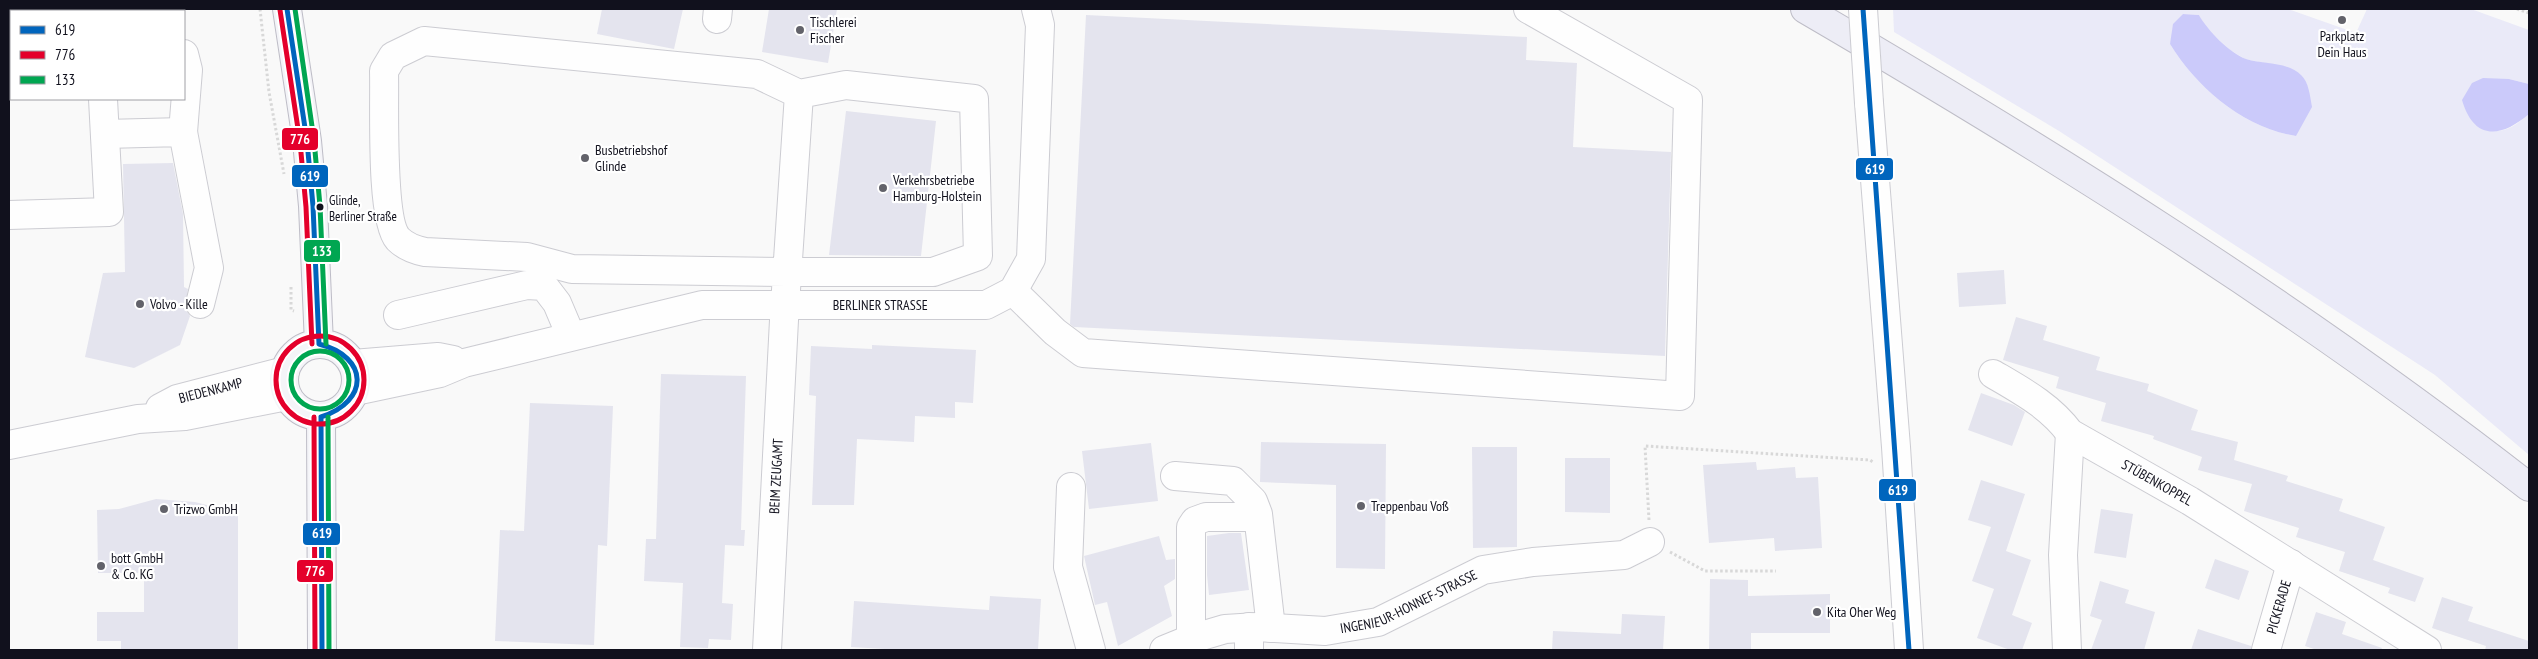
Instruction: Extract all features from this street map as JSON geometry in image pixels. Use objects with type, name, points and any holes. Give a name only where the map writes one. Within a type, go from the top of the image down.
[{"type":"highway","points":[[1805,9],[2058,160],[2238,278],[2393,386],[2529,487]]},
{"type":"main road","points":[[287,9],[309,160],[319,344]]},
{"type":"main road","points":[[319,344],[339,348],[353,364],[356,373],[355,391],[342,410],[321,417],[301,412],[286,383],[290,360],[297,352],[307,346],[319,344]]},
{"type":"main road","points":[[321,417],[322,650]]},
{"type":"street","points":[[1036,9],[1040,25],[1031,259],[1013,291],[1055,332],[1083,353],[1680,396],[1688,100],[1528,9]]},
{"type":"street","points":[[1863,9],[1909,650]]},
{"type":"street","points":[[424,41],[757,74],[799,94],[846,85],[974,99],[978,256],[933,272],[572,269],[526,257],[425,252],[411,249],[397,238],[387,206],[384,71],[393,56],[424,41]]},
{"type":"street","points":[[185,58],[188,70],[183,132],[209,268],[200,304]]},
{"type":"street","name":"BEIM ZEUGAMT","points":[[767,650],[785,304],[799,94]]},
{"type":"street","points":[[9,215],[109,212],[103,100]]},
{"type":"street","points":[[105,134],[183,132]]},
{"type":"street","points":[[398,315],[527,285],[544,286],[557,304],[571,336]]},
{"type":"street","name":"BERLINER STRASSE","points":[[355,391],[440,373],[464,363],[702,305],[986,305],[1013,291]]},
{"type":"street","name":"BERLINER STRASSE","points":[[353,364],[438,357],[464,363]]},
{"type":"street","points":[[1993,374],[2033,397],[2058,417],[2070,433],[2063,555],[2067,650]]},
{"type":"street","name":"BIEDENKAMP","points":[[9,445],[138,419],[177,399],[286,383]]},
{"type":"street","name":"STÜBENKOPPEL","points":[[2070,433],[2190,501],[2427,650]]},
{"type":"street","points":[[1175,476],[1233,481],[1253,501],[1258,517],[1256,635]]},
{"type":"street","points":[[1071,488],[1068,566],[1091,650]]},
{"type":"street","points":[[1191,639],[1191,527],[1195,521],[1206,517],[1258,517]]},
{"type":"street","name":"INGENIEUR-HONNEF-STRASSE","points":[[1164,650],[1224,629],[1256,635],[1325,631],[1378,622],[1483,570],[1533,562],[1624,555],[1650,542]]},
{"type":"street","name":"PICKERADE","points":[[2266,650],[2291,564]]},
{"type":"path","points":[[260,9],[269,92],[285,178]]},
{"type":"path","points":[[2517,9],[2529,13]]},
{"type":"path","points":[[290,284],[291,310],[317,311]]},
{"type":"path","points":[[1776,571],[1705,571],[1650,542],[1645,446],[1870,460],[1898,476]]},
{"type":"shaded area","points":[[1893,9],[2288,9],[2356,33],[2367,9],[2471,9],[2529,30],[2529,84],[2509,79],[2484,130],[2503,130],[2518,123],[2529,114],[2529,455],[2435,375],[2059,131],[1894,32]],"holes":[[[2183,14],[2199,15],[2205,27],[2230,50],[2245,59],[2288,68],[2296,136],[2277,132],[2240,115],[2208,90],[2181,60],[2170,44]]]},
{"type":"water","points":[[2183,14],[2199,15],[2207,27],[2220,40],[2240,56],[2252,61],[2290,68],[2304,78],[2310,94],[2312,107],[2296,136],[2277,132],[2240,115],[2224,104],[2194,76],[2170,44],[2173,24]]},
{"type":"water","points":[[2483,78],[2509,79],[2529,84],[2529,114],[2519,122],[2499,131],[2481,129],[2467,113],[2462,100],[2472,83]]},
{"type":"building","points":[[602,9],[683,9],[674,49],[597,34]]},
{"type":"building","name":"Tischlerei Fischer","points":[[769,9],[837,9],[828,63],[762,52]]},
{"type":"building","points":[[1086,15],[1527,37],[1526,60],[1577,63],[1573,147],[1671,152],[1665,356],[1074,327],[1070,324]]},
{"type":"building","name":"Verkehrsbetriebe Hamburg-Holstein","points":[[846,111],[936,121],[921,256],[829,255]]},
{"type":"building","points":[[173,163],[183,214],[184,287],[188,289],[185,308],[190,316],[180,345],[134,368],[85,357],[103,273],[125,272],[123,164]]},
{"type":"building","points":[[2004,270],[2006,304],[1959,307],[1957,273]]},
{"type":"building","points":[[2016,317],[2047,326],[2043,340],[2100,357],[2096,370],[2149,384],[2147,391],[2198,410],[2191,430],[2238,442],[2234,460],[2288,476],[2286,481],[2343,499],[2339,511],[2385,527],[2373,560],[2424,578],[2415,602],[2388,593],[2390,588],[2339,571],[2345,552],[2296,537],[2299,528],[2244,511],[2252,484],[2198,470],[2202,457],[2153,439],[2154,436],[2101,421],[2106,403],[2056,388],[2059,377],[2003,360]]},
{"type":"building","points":[[872,345],[976,350],[973,403],[955,402],[955,418],[915,416],[914,442],[857,439],[854,505],[812,505],[816,396],[809,395],[811,346],[872,349]]},
{"type":"building","points":[[661,374],[746,376],[741,530],[745,530],[744,546],[725,545],[722,603],[733,604],[731,640],[709,639],[708,648],[680,647],[683,583],[644,581],[646,539],[656,539]]},
{"type":"building","points":[[1981,393],[2014,405],[2025,412],[2012,446],[1968,430]]},
{"type":"building","points":[[530,403],[613,406],[607,546],[598,545],[594,645],[495,641],[500,530],[524,531]]},
{"type":"building","name":"Treppenbau Voß","points":[[1261,442],[1386,444],[1385,569],[1336,568],[1336,485],[1260,482]]},
{"type":"building","points":[[1151,443],[1158,501],[1089,509],[1082,451]]},
{"type":"building","points":[[1472,447],[1517,447],[1517,547],[1473,548]]},
{"type":"building","points":[[1565,458],[1610,458],[1610,513],[1565,512]]},
{"type":"building","points":[[1756,462],[1757,470],[1795,467],[1796,478],[1818,477],[1822,548],[1775,551],[1774,538],[1709,543],[1703,465]]},
{"type":"building","points":[[1981,480],[2025,494],[2006,551],[2031,560],[2012,615],[2032,623],[2022,650],[2010,650],[1977,638],[1994,589],[1972,581],[1991,527],[1968,520]]},
{"type":"building","points":[[156,499],[195,502],[218,508],[238,508],[238,650],[121,650],[121,641],[97,641],[97,612],[144,612],[144,573],[98,573],[97,510],[119,509]]},
{"type":"building","points":[[2101,509],[2133,514],[2126,558],[2094,553]]},
{"type":"building","points":[[1241,533],[1249,590],[1209,595],[1207,536]]},
{"type":"building","points":[[1159,536],[1166,560],[1175,559],[1175,579],[1164,586],[1172,616],[1118,646],[1107,602],[1095,605],[1084,556]]},
{"type":"building","points":[[2215,559],[2249,571],[2239,600],[2205,588]]},
{"type":"building","points":[[1710,579],[1748,580],[1748,596],[1830,594],[1830,633],[1751,633],[1751,650],[1709,650]]},
{"type":"building","points":[[2100,581],[2129,590],[2125,603],[2155,612],[2144,650],[2091,650],[2102,620],[2090,616]]},
{"type":"building","points":[[990,596],[1041,599],[1038,650],[902,650],[851,647],[854,601],[989,610]]},
{"type":"building","points":[[2442,597],[2473,607],[2468,621],[2529,641],[2529,650],[2485,650],[2486,646],[2432,628]]},
{"type":"building","points":[[2316,612],[2346,622],[2342,634],[2382,648],[2381,650],[2317,650],[2305,646]]},
{"type":"building","points":[[1622,614],[1665,616],[1663,650],[1552,650],[1553,631],[1621,634]]},
{"type":"building","points":[[2198,629],[2251,646],[2251,650],[2191,650]]},
{"type":"transit line","name":"619","points":[[287,9],[307,141],[313,206],[319,344]]},
{"type":"transit line","name":"133","points":[[295,9],[314,140],[320,206],[326,344]]},
{"type":"transit line","name":"619","points":[[1863,9],[1909,650]]},
{"type":"transit line","name":"776","points":[[280,10],[300,142],[306,207],[312,344]]},
{"type":"transit line","name":"776","points":[[320,336],[337,339],[351,349],[361,363],[364,380],[361,397],[351,411],[337,421],[320,424],[303,421],[289,411],[279,397],[276,380],[279,363],[289,349],[303,339],[320,336]]},
{"type":"transit line","name":"619","points":[[319,344],[335,350],[347,359],[355,369],[357,379],[355,390],[348,401],[337,410],[321,417]]},
{"type":"transit line","name":"133","points":[[320,351],[331,353],[344,364],[349,380],[347,391],[336,404],[320,409],[309,407],[296,396],[291,380],[293,369],[304,356],[320,351]]},
{"type":"transit line","name":"776","points":[[314,417],[315,650]]},
{"type":"transit line","name":"619","points":[[321,417],[322,650]]},
{"type":"transit line","name":"133","points":[[328,417],[329,650]]},
{"type":"place","name":"Parkplatz Dein Haus","points":[[2342,20]]},
{"type":"place","name":"Tischlerei Fischer","points":[[800,30]]},
{"type":"place","name":"Busbetriebshof Glinde","points":[[585,158]]},
{"type":"place","name":"Verkehrsbetriebe Hamburg-Holstein","points":[[883,188]]},
{"type":"place","name":"Glinde, Berliner Straße","points":[[320,207]]},
{"type":"place","name":"Volvo - Kille","points":[[140,304]]},
{"type":"place","name":"Treppenbau Voß","points":[[1361,506]]},
{"type":"place","name":"Trizwo GmbH","points":[[164,509]]},
{"type":"place","name":"bott GmbH & Co. KG","points":[[101,566]]},
{"type":"place","name":"Kita Oher Weg","points":[[1817,612]]}]
